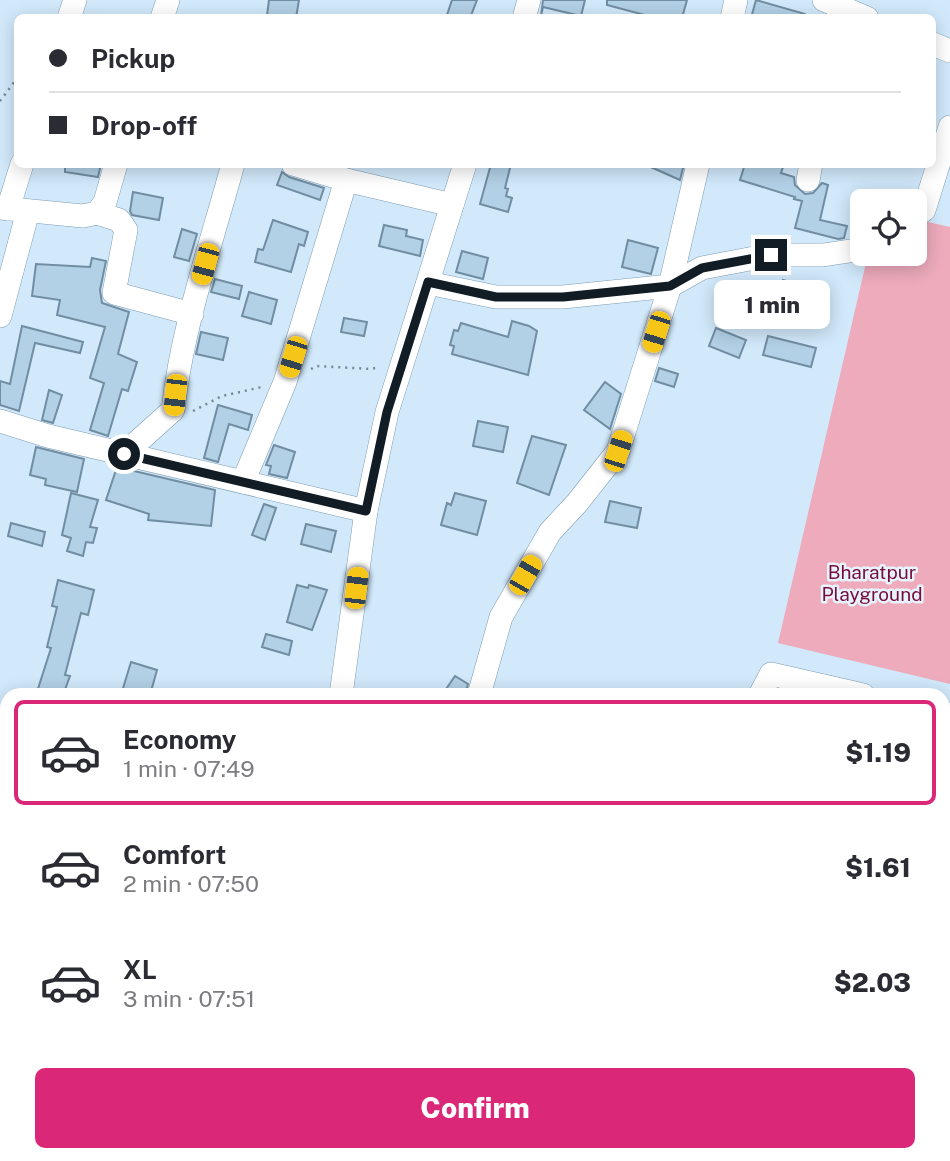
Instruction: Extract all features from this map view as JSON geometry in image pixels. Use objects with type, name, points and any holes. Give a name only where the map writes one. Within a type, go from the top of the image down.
[{"type":"street","points":[[824,0],[857,14]]},
{"type":"street","points":[[927,200],[950,127]]},
{"type":"street","points":[[0,316],[12,209],[21,168]]},
{"type":"street","points":[[97,214],[105,202],[115,168]]},
{"type":"street","points":[[124,454],[173,411],[177,379],[192,314],[232,168]]},
{"type":"street","points":[[306,168],[452,205]]},
{"type":"street","points":[[342,688],[366,511],[387,412],[464,168]]},
{"type":"street","points":[[481,688],[501,617],[550,532],[618,451],[670,286],[697,168]]},
{"type":"street","points":[[243,482],[285,382],[346,180]]},
{"type":"street","points":[[12,209],[83,216],[97,214],[118,220],[126,230],[114,293],[192,314]]},
{"type":"street","points":[[428,282],[496,297],[563,297],[670,286],[702,268],[771,255],[823,256],[850,251]]},
{"type":"street","points":[[0,421],[48,436],[366,511]]},
{"type":"street","points":[[764,688],[771,674],[832,688]]},
{"type":"path","points":[[0,101],[14,82]]},
{"type":"green space","name":"Bharatpur Playground","points":[[927,222],[950,227],[950,684],[778,643],[865,266],[927,266]]},
{"type":"building","points":[[269,0],[299,0],[297,14],[267,14]]},
{"type":"building","points":[[452,0],[477,0],[472,14],[447,14]]},
{"type":"building","points":[[543,0],[585,0],[582,14],[543,7],[541,14]]},
{"type":"building","points":[[607,0],[687,0],[683,14],[641,14],[607,5]]},
{"type":"building","points":[[756,0],[805,14],[752,14]]},
{"type":"building","points":[[65,168],[100,168],[98,177],[65,172]]},
{"type":"building","points":[[490,168],[510,168],[505,188],[508,189],[506,196],[512,198],[508,212],[480,204]]},
{"type":"building","points":[[653,168],[683,168],[680,180]]},
{"type":"building","points":[[744,168],[783,168],[781,173],[794,177],[795,185],[805,194],[813,193],[822,183],[828,185],[820,220],[847,226],[844,238],[838,239],[795,228],[802,201],[740,180]]},
{"type":"building","points":[[282,172],[289,177],[324,188],[320,200],[277,185]]},
{"type":"building","points":[[133,192],[163,198],[159,220],[132,215],[130,211]]},
{"type":"building","points":[[273,220],[308,232],[304,246],[299,244],[291,272],[255,262],[258,249],[263,250]]},
{"type":"building","points":[[384,225],[407,230],[406,236],[423,240],[420,256],[379,246]]},
{"type":"building","points":[[182,229],[197,234],[189,261],[174,257]]},
{"type":"building","points":[[628,240],[658,248],[651,274],[622,267]]},
{"type":"building","points":[[462,251],[488,258],[483,279],[456,272]]},
{"type":"building","points":[[92,258],[106,261],[100,290],[102,303],[129,312],[118,354],[137,362],[128,391],[122,389],[108,436],[90,430],[104,383],[90,378],[105,327],[57,315],[60,300],[32,296],[36,264],[90,267]]},
{"type":"building","points":[[215,279],[242,286],[239,299],[211,292]]},
{"type":"building","points":[[783,280],[807,287],[802,306],[778,299]]},
{"type":"building","points":[[249,292],[277,300],[271,324],[242,316]]},
{"type":"building","points":[[344,318],[367,322],[364,336],[341,332]]},
{"type":"building","points":[[512,321],[537,331],[528,375],[452,354],[454,346],[450,345],[454,330],[458,331],[461,323],[508,337]]},
{"type":"building","points":[[22,326],[83,342],[80,353],[35,343],[19,411],[0,405],[0,381],[10,384]]},
{"type":"building","points":[[716,328],[746,340],[739,358],[709,346]]},
{"type":"building","points":[[201,332],[228,338],[223,360],[196,354]]},
{"type":"building","points":[[768,336],[816,348],[811,367],[763,355]]},
{"type":"building","points":[[659,368],[678,374],[674,387],[655,381]]},
{"type":"building","points":[[605,382],[621,394],[610,429],[584,410]]},
{"type":"building","points":[[49,390],[62,395],[53,423],[42,420]]},
{"type":"building","points":[[218,405],[252,415],[248,430],[229,424],[218,462],[204,458]]},
{"type":"building","points":[[478,421],[508,427],[503,452],[473,446]]},
{"type":"building","points":[[532,436],[566,445],[549,495],[517,483]]},
{"type":"building","points":[[274,445],[295,452],[287,478],[269,474],[271,466],[266,465]]},
{"type":"building","points":[[36,447],[84,459],[77,492],[45,485],[46,479],[30,475]]},
{"type":"building","points":[[117,467],[215,490],[211,526],[148,520],[149,514],[106,500]]},
{"type":"building","points":[[71,493],[98,500],[90,527],[97,528],[93,543],[86,542],[83,556],[67,551],[71,538],[62,535]]},
{"type":"building","points":[[455,493],[486,501],[477,535],[441,525],[447,503],[451,505]]},
{"type":"building","points":[[610,501],[641,508],[637,528],[605,522]]},
{"type":"building","points":[[264,504],[276,508],[265,540],[252,535]]},
{"type":"building","points":[[11,523],[45,532],[42,546],[8,536]]},
{"type":"building","points":[[306,524],[336,531],[331,552],[301,544]]},
{"type":"building","points":[[58,580],[94,590],[88,615],[81,613],[65,675],[70,676],[66,688],[38,688],[51,648],[47,647],[57,607],[52,606]]},
{"type":"building","points":[[297,585],[327,590],[312,630],[287,622]]},
{"type":"building","points":[[266,634],[292,641],[289,655],[262,647]]},
{"type":"building","points":[[131,662],[157,670],[152,688],[123,688]]},
{"type":"building","points":[[455,676],[468,684],[467,688],[447,688]]},
{"type":"route","points":[[124,454],[366,511],[387,412],[428,282],[496,297],[563,297],[670,286],[702,268],[771,255]]}]
